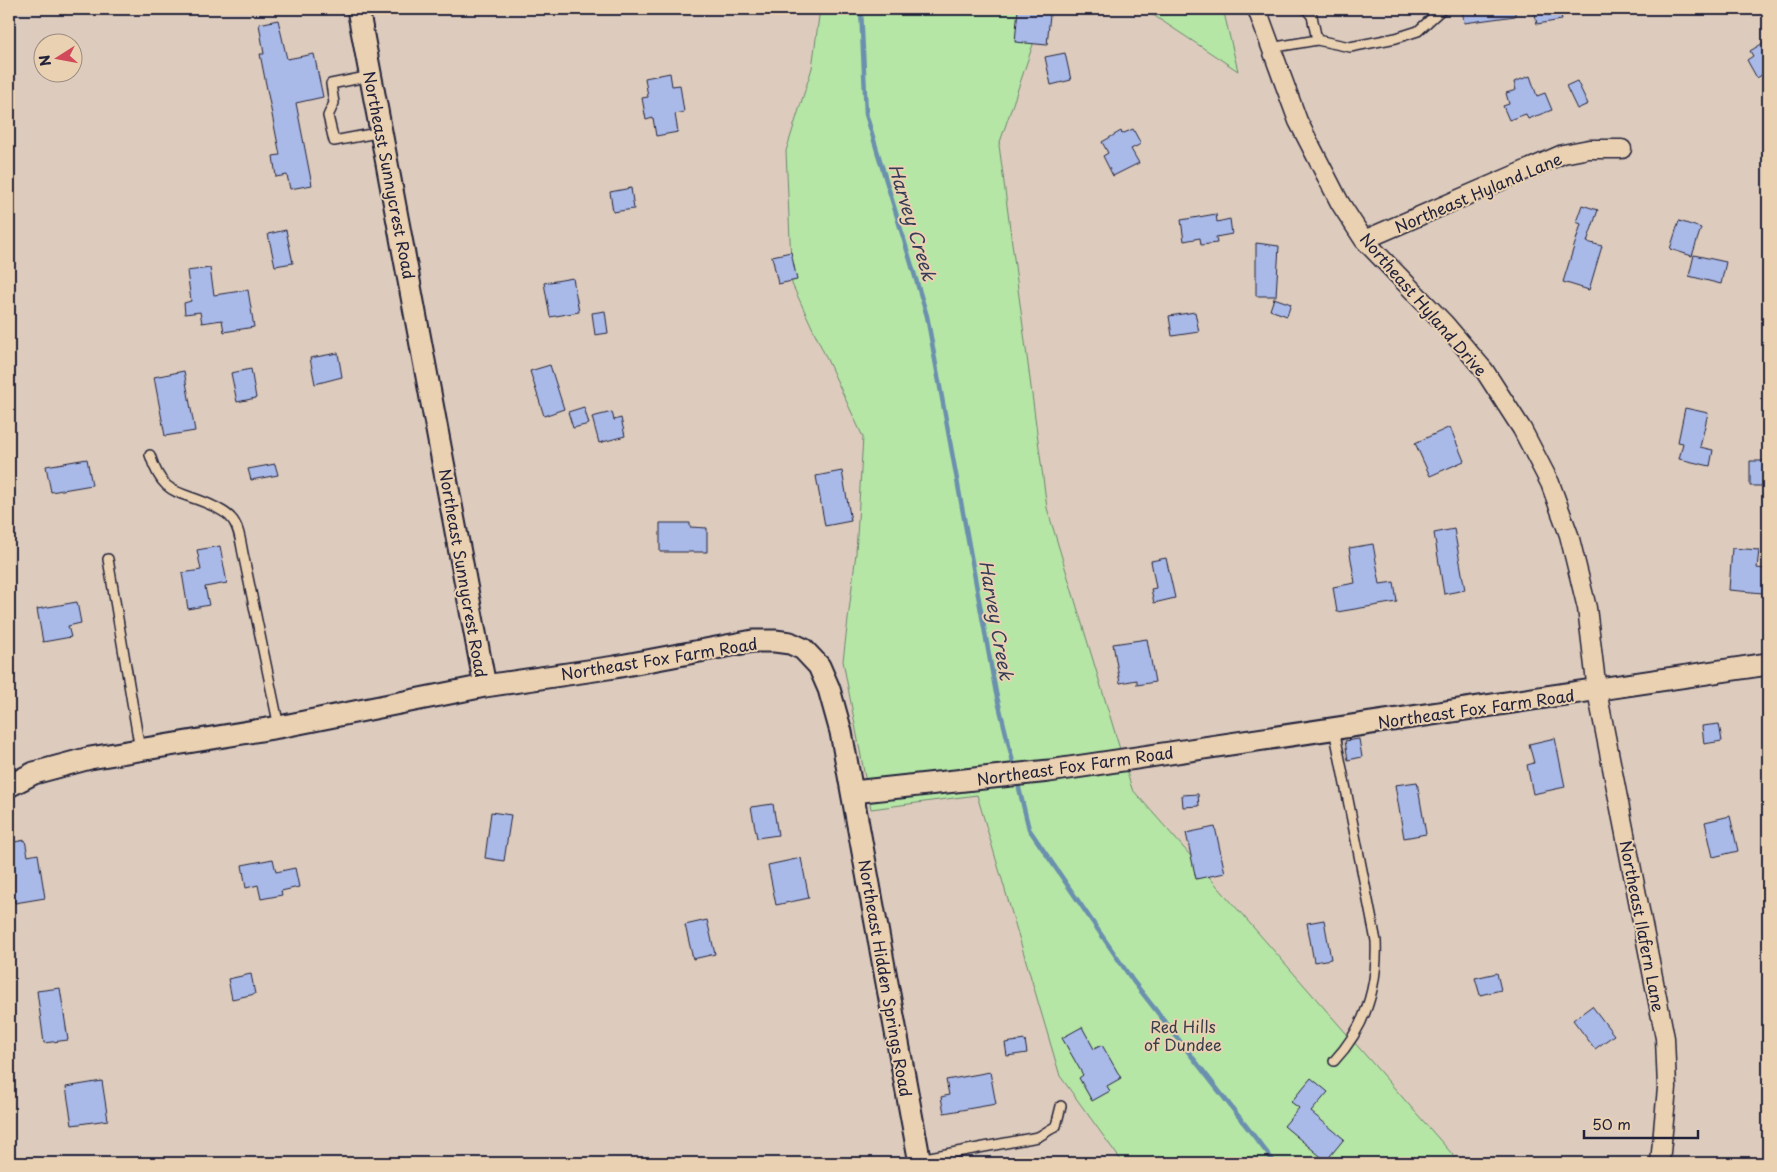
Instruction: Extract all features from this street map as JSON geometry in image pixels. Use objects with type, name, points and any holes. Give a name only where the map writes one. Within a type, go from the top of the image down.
[{"type":"street","name":"Northeast Sunnycrest Road","points":[[9,786],[34,773],[56,765],[279,728],[485,686],[358,9]]},
{"type":"street","name":"Northeast Hyland Drive","points":[[1258,9],[1269,48],[1298,121],[1340,204],[1364,240],[1445,324],[1484,370],[1522,429],[1550,483],[1580,574],[1587,608],[1597,690]]},
{"type":"street","name":"Northeast Hyland Lane","points":[[1364,240],[1563,154],[1589,149],[1622,149]]},
{"type":"street","name":"Northeast Fox Farm Road","points":[[485,686],[615,667],[753,641],[790,643],[803,649],[819,666],[829,689],[853,792],[1049,771],[1768,664]]},
{"type":"street","name":"Northeast Ilafern Lane","points":[[1597,690],[1665,1038],[1667,1088],[1660,1163]]},
{"type":"street","name":"Northeast Hidden Springs Road","points":[[853,792],[920,1161]]},
{"type":"lane","points":[[1306,9],[1312,16],[1317,40]]},
{"type":"lane","points":[[1269,48],[1317,40],[1350,47],[1396,38],[1418,31],[1442,9]]},
{"type":"lane","points":[[371,76],[331,84],[334,103],[328,116],[334,140],[382,132]]},
{"type":"lane","points":[[150,455],[155,473],[163,484],[172,491],[202,501],[232,518],[244,558],[279,728]]},
{"type":"lane","points":[[108,560],[140,750]]},
{"type":"lane","points":[[1334,729],[1376,942],[1377,966],[1368,1006],[1359,1029],[1347,1048],[1334,1061]]},
{"type":"lane","points":[[920,1161],[1038,1137],[1056,1126],[1061,1106]]},
{"type":"green space","name":"Red Hills of Dundee","points":[[820,9],[1045,9],[999,145],[1047,508],[1132,789],[1460,1163],[1123,1163],[1060,1076],[977,795],[871,809],[843,661],[856,553],[863,437],[792,284],[786,151],[812,68]]},
{"type":"green space","points":[[1144,9],[1223,9],[1238,71]]},
{"type":"building","points":[[1018,9],[1046,9],[1045,13],[1050,14],[1047,45],[1015,42]]},
{"type":"building","points":[[1462,9],[1515,9],[1515,16],[1464,23]]},
{"type":"building","points":[[1534,9],[1560,9],[1562,20],[1537,24]]},
{"type":"building","points":[[278,20],[287,59],[314,54],[323,97],[296,103],[312,185],[290,189],[287,175],[276,177],[273,156],[280,155],[260,54],[264,54],[259,24]]},
{"type":"building","points":[[1768,40],[1768,71],[1757,78],[1747,60],[1753,56],[1750,51]]},
{"type":"building","points":[[1065,53],[1071,80],[1051,85],[1045,57]]},
{"type":"building","points":[[670,73],[672,86],[680,85],[684,112],[675,114],[678,132],[656,136],[653,118],[646,120],[642,98],[648,97],[645,78]]},
{"type":"building","points":[[1530,76],[1537,96],[1545,93],[1552,110],[1528,119],[1526,114],[1509,120],[1503,106],[1509,104],[1506,93],[1516,90],[1514,82]]},
{"type":"building","points":[[1577,81],[1588,104],[1577,109],[1566,86]]},
{"type":"building","points":[[1133,129],[1141,144],[1131,149],[1139,163],[1113,176],[1103,156],[1108,153],[1102,142],[1121,131],[1122,134]]},
{"type":"building","points":[[631,188],[634,209],[613,212],[610,192]]},
{"type":"building","points":[[1582,205],[1598,210],[1587,242],[1602,246],[1589,290],[1563,282],[1581,224],[1576,222]]},
{"type":"building","points":[[1216,214],[1217,222],[1230,219],[1232,234],[1216,237],[1217,243],[1201,245],[1200,238],[1184,241],[1181,220]]},
{"type":"building","points":[[1679,221],[1701,228],[1692,256],[1670,249]]},
{"type":"building","points":[[286,230],[293,263],[275,266],[268,234]]},
{"type":"building","points":[[1256,243],[1279,246],[1276,296],[1256,296]]},
{"type":"building","points":[[791,252],[797,280],[778,284],[772,256]]},
{"type":"building","points":[[1694,255],[1726,262],[1721,284],[1689,276]]},
{"type":"building","points":[[210,268],[214,295],[248,290],[254,327],[224,332],[222,320],[202,323],[200,312],[185,314],[184,303],[191,301],[187,271]]},
{"type":"building","points":[[573,278],[579,312],[550,317],[544,283]]},
{"type":"building","points":[[1274,298],[1291,304],[1287,316],[1270,310]]},
{"type":"building","points":[[605,311],[608,333],[595,335],[592,313]]},
{"type":"building","points":[[1195,312],[1199,332],[1172,336],[1169,316]]},
{"type":"building","points":[[338,353],[342,377],[315,384],[310,358]]},
{"type":"building","points":[[550,365],[564,409],[544,416],[530,371]]},
{"type":"building","points":[[251,369],[256,398],[237,402],[231,373]]},
{"type":"building","points":[[184,371],[195,431],[165,436],[154,377]]},
{"type":"building","points":[[584,407],[589,424],[573,428],[568,412]]},
{"type":"building","points":[[1685,408],[1708,413],[1700,447],[1713,450],[1710,466],[1679,459],[1683,443],[1678,442]]},
{"type":"building","points":[[612,412],[614,420],[621,418],[625,436],[599,443],[592,417]]},
{"type":"building","points":[[1450,427],[1464,461],[1430,476],[1415,443]]},
{"type":"building","points":[[87,459],[92,485],[51,492],[46,466]]},
{"type":"building","points":[[1750,461],[1768,461],[1768,486],[1750,486]]},
{"type":"building","points":[[275,464],[278,475],[251,480],[248,469]]},
{"type":"building","points":[[842,471],[851,521],[825,526],[816,476]]},
{"type":"building","points":[[660,523],[690,523],[690,527],[707,528],[707,552],[660,552]]},
{"type":"building","points":[[1454,529],[1465,590],[1444,594],[1434,533]]},
{"type":"building","points":[[1373,544],[1380,584],[1394,582],[1397,602],[1337,612],[1333,587],[1355,583],[1349,548]]},
{"type":"building","points":[[220,546],[227,583],[205,587],[209,605],[188,609],[182,573],[201,570],[197,550]]},
{"type":"building","points":[[1732,548],[1759,550],[1757,568],[1765,569],[1763,593],[1729,590]]},
{"type":"building","points":[[1166,558],[1175,598],[1154,603],[1151,589],[1156,588],[1151,561]]},
{"type":"building","points":[[77,602],[81,623],[68,626],[71,637],[43,642],[37,609]]},
{"type":"building","points":[[1147,639],[1155,682],[1137,685],[1137,680],[1120,683],[1113,644]]},
{"type":"building","points":[[1719,724],[1722,741],[1704,744],[1702,726]]},
{"type":"building","points":[[1555,738],[1565,787],[1533,794],[1527,765],[1534,763],[1529,744]]},
{"type":"building","points":[[1359,739],[1362,757],[1348,760],[1345,741]]},
{"type":"building","points":[[1417,782],[1426,834],[1404,838],[1395,785]]},
{"type":"building","points":[[1198,794],[1199,806],[1183,807],[1182,795]]},
{"type":"building","points":[[773,804],[778,835],[757,838],[751,807]]},
{"type":"building","points":[[491,812],[511,815],[504,861],[485,858]]},
{"type":"building","points":[[1730,816],[1738,851],[1713,857],[1705,822]]},
{"type":"building","points":[[1215,827],[1225,873],[1196,879],[1186,833]]},
{"type":"building","points":[[25,840],[28,856],[38,854],[45,898],[15,903],[11,882],[9,883],[9,843]]},
{"type":"building","points":[[801,858],[809,898],[776,905],[768,865]]},
{"type":"building","points":[[273,859],[276,872],[295,868],[299,887],[281,891],[282,895],[261,899],[258,885],[246,888],[242,865]]},
{"type":"building","points":[[707,920],[715,954],[693,959],[685,925]]},
{"type":"building","points":[[1324,920],[1331,959],[1314,962],[1307,923]]},
{"type":"building","points":[[1497,973],[1501,990],[1480,995],[1475,978]]},
{"type":"building","points":[[251,974],[255,994],[232,999],[228,979]]},
{"type":"building","points":[[60,988],[68,1040],[44,1043],[37,991]]},
{"type":"building","points":[[1592,1006],[1614,1035],[1595,1049],[1573,1020]]},
{"type":"building","points":[[1082,1027],[1094,1049],[1102,1045],[1121,1078],[1107,1086],[1110,1091],[1092,1101],[1079,1078],[1083,1075],[1062,1038]]},
{"type":"building","points":[[1025,1040],[1027,1053],[1007,1056],[1005,1043]]},
{"type":"building","points":[[990,1072],[996,1104],[944,1113],[941,1097],[949,1095],[946,1080]]},
{"type":"building","points":[[1311,1078],[1328,1092],[1311,1112],[1344,1139],[1326,1161],[1284,1126],[1299,1108],[1291,1102]]},
{"type":"building","points":[[102,1081],[108,1120],[72,1125],[66,1087]]},
{"type":"waterway","name":"Harvey Creek","points":[[861,9],[866,114],[927,316],[996,693],[1015,770]]},
{"type":"waterway","name":"Harvey Creek","points":[[1017,780],[1029,829],[1133,981],[1275,1163]]}]
